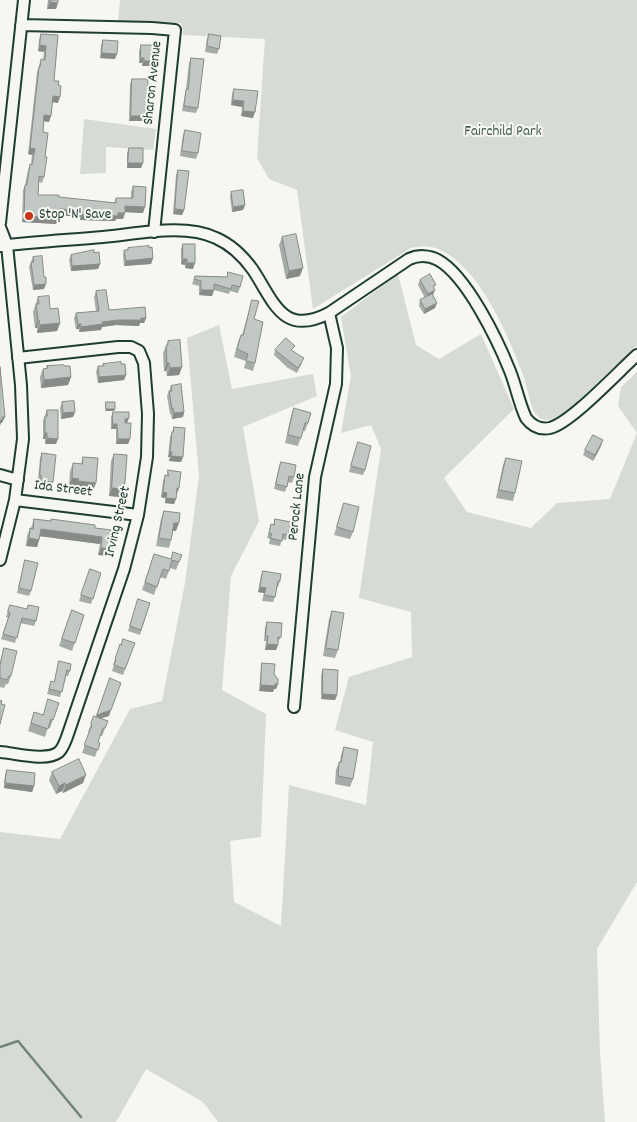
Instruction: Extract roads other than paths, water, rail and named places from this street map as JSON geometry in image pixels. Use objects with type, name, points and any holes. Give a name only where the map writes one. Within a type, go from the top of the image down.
[{"type":"street","points":[[0,560],[18,480],[23,439],[23,414],[18,358],[0,225],[24,0]]},
{"type":"street","name":"Sharon Avenue","points":[[21,25],[175,30],[154,232]]},
{"type":"street","points":[[3,245],[154,232],[189,230],[201,232],[224,241],[235,249],[244,258],[274,306],[287,318],[300,321],[329,313],[415,256],[426,256],[439,260],[464,285],[479,307],[501,350],[526,418],[530,423],[542,428],[548,429],[564,422],[637,355]]},
{"type":"street","name":"Perock Lane","points":[[294,707],[315,477],[336,384],[337,348],[329,313]]},
{"type":"street","name":"Irving Street","points":[[0,752],[47,758],[58,753],[62,747],[124,568],[138,515],[148,457],[146,376],[144,363],[139,351],[131,347],[118,347],[18,358]]},
{"type":"street","points":[[0,475],[18,480]]},
{"type":"street","name":"Ida Street","points":[[14,500],[138,515]]},
{"type":"waterway","points":[[0,1047],[18,1041],[81,1117]]},
{"type":"place","name":"Stop 'N' Save","points":[[29,216]]},
{"type":"park label","name":"Fairchild Park","points":[[503,133]]}]
